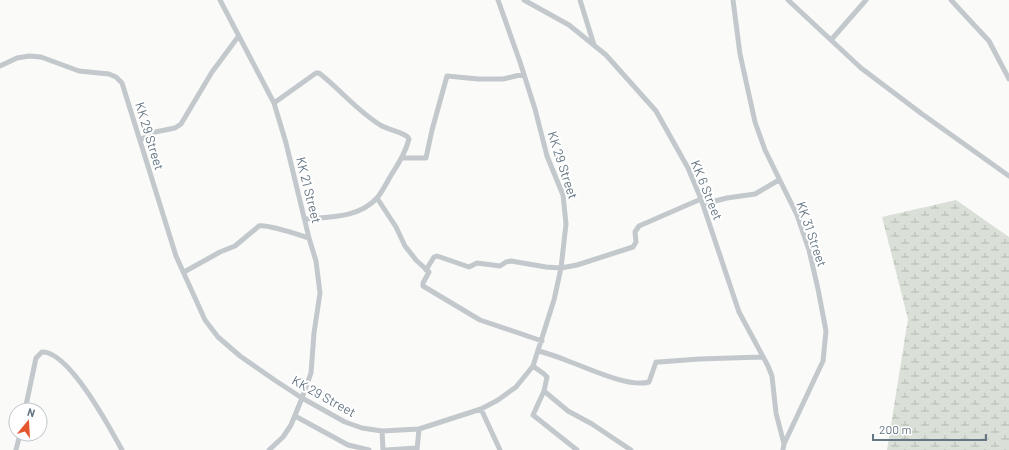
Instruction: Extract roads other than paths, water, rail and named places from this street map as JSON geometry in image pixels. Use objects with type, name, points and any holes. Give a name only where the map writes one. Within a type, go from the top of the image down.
[{"type":"street","name":"KK 21 Street","points":[[220,0],[238,37],[274,103],[286,143],[316,261],[320,293],[314,333],[311,373],[291,425],[283,436],[269,450]]},
{"type":"street","name":"KK 29 Street","points":[[0,66],[17,58],[29,56],[41,57],[79,71],[116,76],[122,83],[176,256],[205,320],[218,337],[240,356],[302,398],[345,422],[362,428],[382,431],[419,429],[481,409],[498,400],[516,387],[533,366],[539,351],[554,300],[561,268],[566,224],[563,195],[547,156],[535,109],[498,0]]},
{"type":"street","name":"KK 6 Street","points":[[524,0],[569,25],[612,60],[656,111],[688,168],[702,201],[739,312],[772,376],[776,413],[783,447]]},
{"type":"street","points":[[580,0],[594,45]]},
{"type":"street","name":"KK 31 Street","points":[[733,0],[740,54],[751,106],[765,150],[797,215],[809,250],[826,331],[823,361],[783,447]]},
{"type":"street","points":[[788,0],[860,68],[1009,176]]},
{"type":"street","points":[[831,40],[866,0]]},
{"type":"street","points":[[951,0],[989,41],[1009,79]]},
{"type":"street","points":[[140,140],[155,132],[175,128],[181,124],[212,72],[238,37]]},
{"type":"street","points":[[274,103],[316,73],[319,73],[365,116],[392,131],[408,136],[409,139],[402,158],[377,198],[365,208],[358,212],[330,217],[305,219]]},
{"type":"street","points":[[402,158],[426,158],[447,76],[478,79],[503,79],[524,74]]},
{"type":"street","points":[[426,270],[434,257],[437,256],[469,266],[477,263],[500,266],[511,261],[561,268],[577,265],[633,247],[636,245],[635,232],[639,226],[702,201],[755,194],[779,180]]},
{"type":"street","points":[[377,198],[396,227],[405,246],[416,260],[429,272],[422,283],[426,288],[480,320],[542,341]]},
{"type":"street","points":[[184,272],[220,252],[235,246],[262,225],[309,238]]},
{"type":"street","points":[[539,351],[610,377],[644,384],[649,382],[656,362],[762,357]]},
{"type":"street","points":[[27,402],[36,358],[42,352],[53,354],[68,369],[94,401],[122,450]]},
{"type":"street","points":[[533,366],[546,377],[544,390],[533,415],[577,450]]},
{"type":"street","points":[[544,390],[568,411],[592,424],[631,450]]},
{"type":"street","points":[[481,409],[500,450]]},
{"type":"street","points":[[295,416],[348,445],[369,450]]},
{"type":"street","points":[[386,450],[417,449],[419,429]]},
{"type":"street","points":[[382,431],[383,450]]}]
